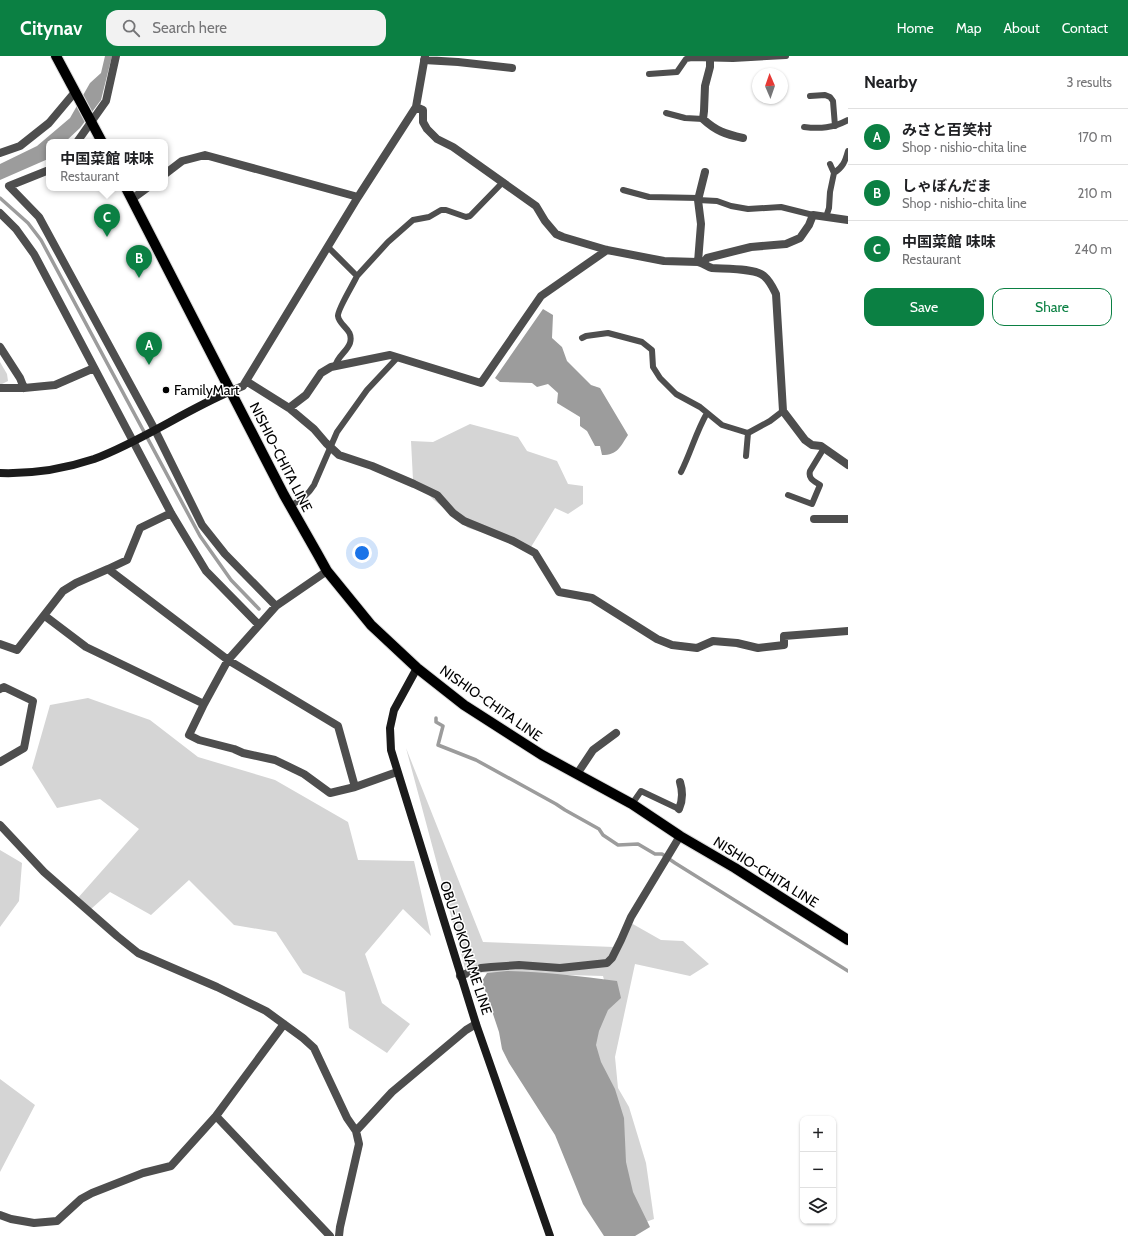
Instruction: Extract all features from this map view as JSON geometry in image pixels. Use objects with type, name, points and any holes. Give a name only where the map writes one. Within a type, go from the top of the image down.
[{"type":"main road","points":[[56,56],[101,139]]},
{"type":"main road","name":"NISHIO-CHITA LINE","points":[[128,191],[290,506],[327,571],[372,625],[417,668],[464,705],[542,755],[632,804],[680,836],[735,868],[848,940]]},
{"type":"main road","points":[[0,473],[34,472],[62,467],[94,458],[135,440],[209,401],[232,391]]},
{"type":"main road","name":"OBU-TOKONAME LINE","points":[[417,668],[394,710],[391,722],[390,750],[460,976],[550,1236]]},
{"type":"street","points":[[79,139],[106,101],[116,56]]},
{"type":"street","points":[[232,391],[243,386],[358,197],[416,107],[424,58],[512,68]]},
{"type":"street","points":[[710,58],[710,67],[705,86],[703,119],[716,130],[725,134],[743,138]]},
{"type":"street","points":[[0,153],[20,146],[49,124],[76,92]]},
{"type":"street","points":[[416,107],[424,110],[423,122],[427,129],[437,139],[453,146],[536,206],[545,221],[559,236],[607,250],[664,261],[701,262],[709,267],[763,275],[770,281],[776,294],[783,411],[804,440],[812,445],[821,446],[848,465]]},
{"type":"street","points":[[168,172],[182,161],[205,155],[358,197]]},
{"type":"street","points":[[46,171],[9,186],[39,217],[202,525],[225,554],[274,608]]},
{"type":"street","points":[[701,262],[701,224],[699,199],[705,172]]},
{"type":"street","points":[[132,199],[143,191]]},
{"type":"street","points":[[0,213],[16,229],[34,254],[94,368],[135,440],[171,513],[206,571],[261,623]]},
{"type":"street","points":[[701,262],[707,258],[751,247],[786,244],[800,238],[809,225],[813,215],[848,220]]},
{"type":"street","points":[[289,408],[306,395],[321,373],[333,367],[390,356],[482,383],[541,296],[607,250]]},
{"type":"street","points":[[0,347],[20,378],[24,388]]},
{"type":"street","points":[[0,388],[24,388],[55,385],[94,368]]},
{"type":"street","points":[[246,381],[289,408],[314,429],[339,455],[372,466],[437,495],[453,513],[464,521],[513,541],[535,553],[559,592],[592,598],[657,639],[672,645],[697,648],[713,642],[737,643],[758,648],[784,645],[784,636],[848,631]]},
{"type":"street","points":[[0,644],[17,650],[63,591],[76,583],[127,560],[140,528],[171,513]]},
{"type":"street","points":[[814,519],[848,519]]},
{"type":"street","points":[[108,569],[228,660],[338,726],[355,787]]},
{"type":"street","points":[[327,571],[274,608],[228,660],[189,735],[199,740],[234,749],[243,754],[275,760],[304,774],[330,793],[355,787],[397,772]]},
{"type":"street","points":[[45,616],[86,647],[204,704]]},
{"type":"street","points":[[0,689],[4,687],[33,701],[24,748],[0,762]]},
{"type":"street","points":[[577,774],[593,750],[616,733]]},
{"type":"street","points":[[679,809],[682,802],[683,789],[680,782]]},
{"type":"street","points":[[0,826],[44,872],[138,953],[217,986],[266,1011],[303,1038],[314,1048],[347,1118],[356,1131],[359,1144],[339,1236]]},
{"type":"street","points":[[460,976],[491,966],[519,965],[560,968],[607,963],[612,958],[631,917],[680,836]]},
{"type":"street","points":[[0,1215],[34,1223],[57,1221],[81,1199],[92,1193],[143,1173],[171,1166],[216,1116],[284,1024]]},
{"type":"street","points":[[356,1131],[392,1092],[466,1030],[476,1024]]},
{"type":"street","points":[[216,1116],[330,1236]]},
{"type":"lane","points":[[649,74],[678,72],[686,59],[692,58],[733,60],[786,56]]},
{"type":"lane","points":[[810,96],[830,97],[833,101],[835,126]]},
{"type":"lane","points":[[666,114],[685,118],[703,119]]},
{"type":"lane","points":[[804,127],[828,128],[848,120]]},
{"type":"lane","points":[[834,173],[841,169],[845,164],[848,151]]},
{"type":"lane","points":[[826,217],[829,208],[830,192],[834,173],[830,164]]},
{"type":"lane","points":[[333,367],[350,344],[349,331],[339,319],[338,312],[357,276],[388,242],[413,220],[429,217],[440,210],[470,216],[503,182]]},
{"type":"lane","points":[[623,190],[649,197],[717,201],[731,206],[748,209],[781,207],[813,215]]},
{"type":"lane","points":[[328,247],[357,276]]},
{"type":"lane","points":[[582,338],[586,336],[608,333],[642,342],[652,350],[653,367],[660,378],[676,394],[700,408],[722,425],[748,433],[770,421],[783,411]]},
{"type":"lane","points":[[333,367],[330,365],[332,360],[341,348]]},
{"type":"lane","points":[[290,506],[305,497],[310,492],[337,432],[367,390],[397,358]]},
{"type":"lane","points":[[681,472],[688,458],[699,426],[707,413]]},
{"type":"lane","points":[[746,456],[748,433]]},
{"type":"lane","points":[[788,495],[812,504],[820,485],[810,478],[809,475],[824,448]]},
{"type":"lane","points":[[632,804],[641,791],[679,809]]},
{"type":"shaded area","points":[[105,56],[112,56],[101,100],[80,128],[68,139],[46,139],[46,160],[0,180],[0,164],[37,146],[70,118],[90,83],[101,73]]},
{"type":"shaded area","points":[[543,309],[553,315],[552,338],[562,347],[567,361],[591,385],[600,388],[628,435],[618,450],[612,454],[602,455],[600,446],[595,446],[587,431],[580,426],[580,417],[557,403],[558,393],[548,384],[537,387],[532,383],[500,382],[495,378]]},
{"type":"shaded area","points":[[0,362],[7,374],[8,381],[0,385]]},
{"type":"shaded area","points":[[470,424],[518,437],[527,451],[557,461],[568,484],[583,486],[583,504],[568,514],[555,508],[531,547],[468,528],[434,500],[413,480],[411,441],[433,442]]},
{"type":"shaded area","points":[[88,698],[150,720],[198,757],[275,780],[348,822],[358,860],[414,861],[431,936],[403,909],[365,954],[382,1003],[410,1024],[387,1053],[349,1028],[345,992],[303,973],[276,932],[234,925],[189,880],[151,915],[110,892],[91,909],[77,899],[139,829],[100,799],[57,808],[32,768],[50,705]]},
{"type":"shaded area","points":[[406,748],[483,942],[614,947],[631,923],[661,940],[683,941],[709,964],[690,976],[635,964],[615,1057],[618,1088],[629,1107],[646,1163],[654,1219],[643,1223],[616,1156],[590,1033],[607,991],[603,976],[466,972]]},
{"type":"shaded area","points":[[0,850],[22,863],[19,901],[0,927]]},
{"type":"shaded area","points":[[507,971],[562,974],[617,981],[621,998],[608,1010],[599,1031],[596,1045],[601,1062],[615,1089],[624,1118],[626,1162],[633,1192],[650,1227],[635,1236],[604,1236],[583,1204],[555,1135],[509,1063],[502,1049],[499,1032],[482,981],[487,973]]},
{"type":"shaded area","points":[[0,1079],[35,1105],[0,1172]]},
{"type":"waterway","points":[[0,198],[28,223],[41,240],[200,536],[231,580],[259,609]]},
{"type":"waterway","points":[[436,718],[436,722],[443,726],[438,745],[476,760],[556,804],[599,829],[603,835],[618,845],[638,844],[655,854],[662,854],[848,971]]},
{"type":"place","name":"中国菜館 味味","points":[[107,237]]},
{"type":"place","name":"しゃぼんだま","points":[[139,278]]},
{"type":"place","name":"みさと百笑村","points":[[149,365]]},
{"type":"place","name":"FamilyMart","points":[[166,390]]}]
